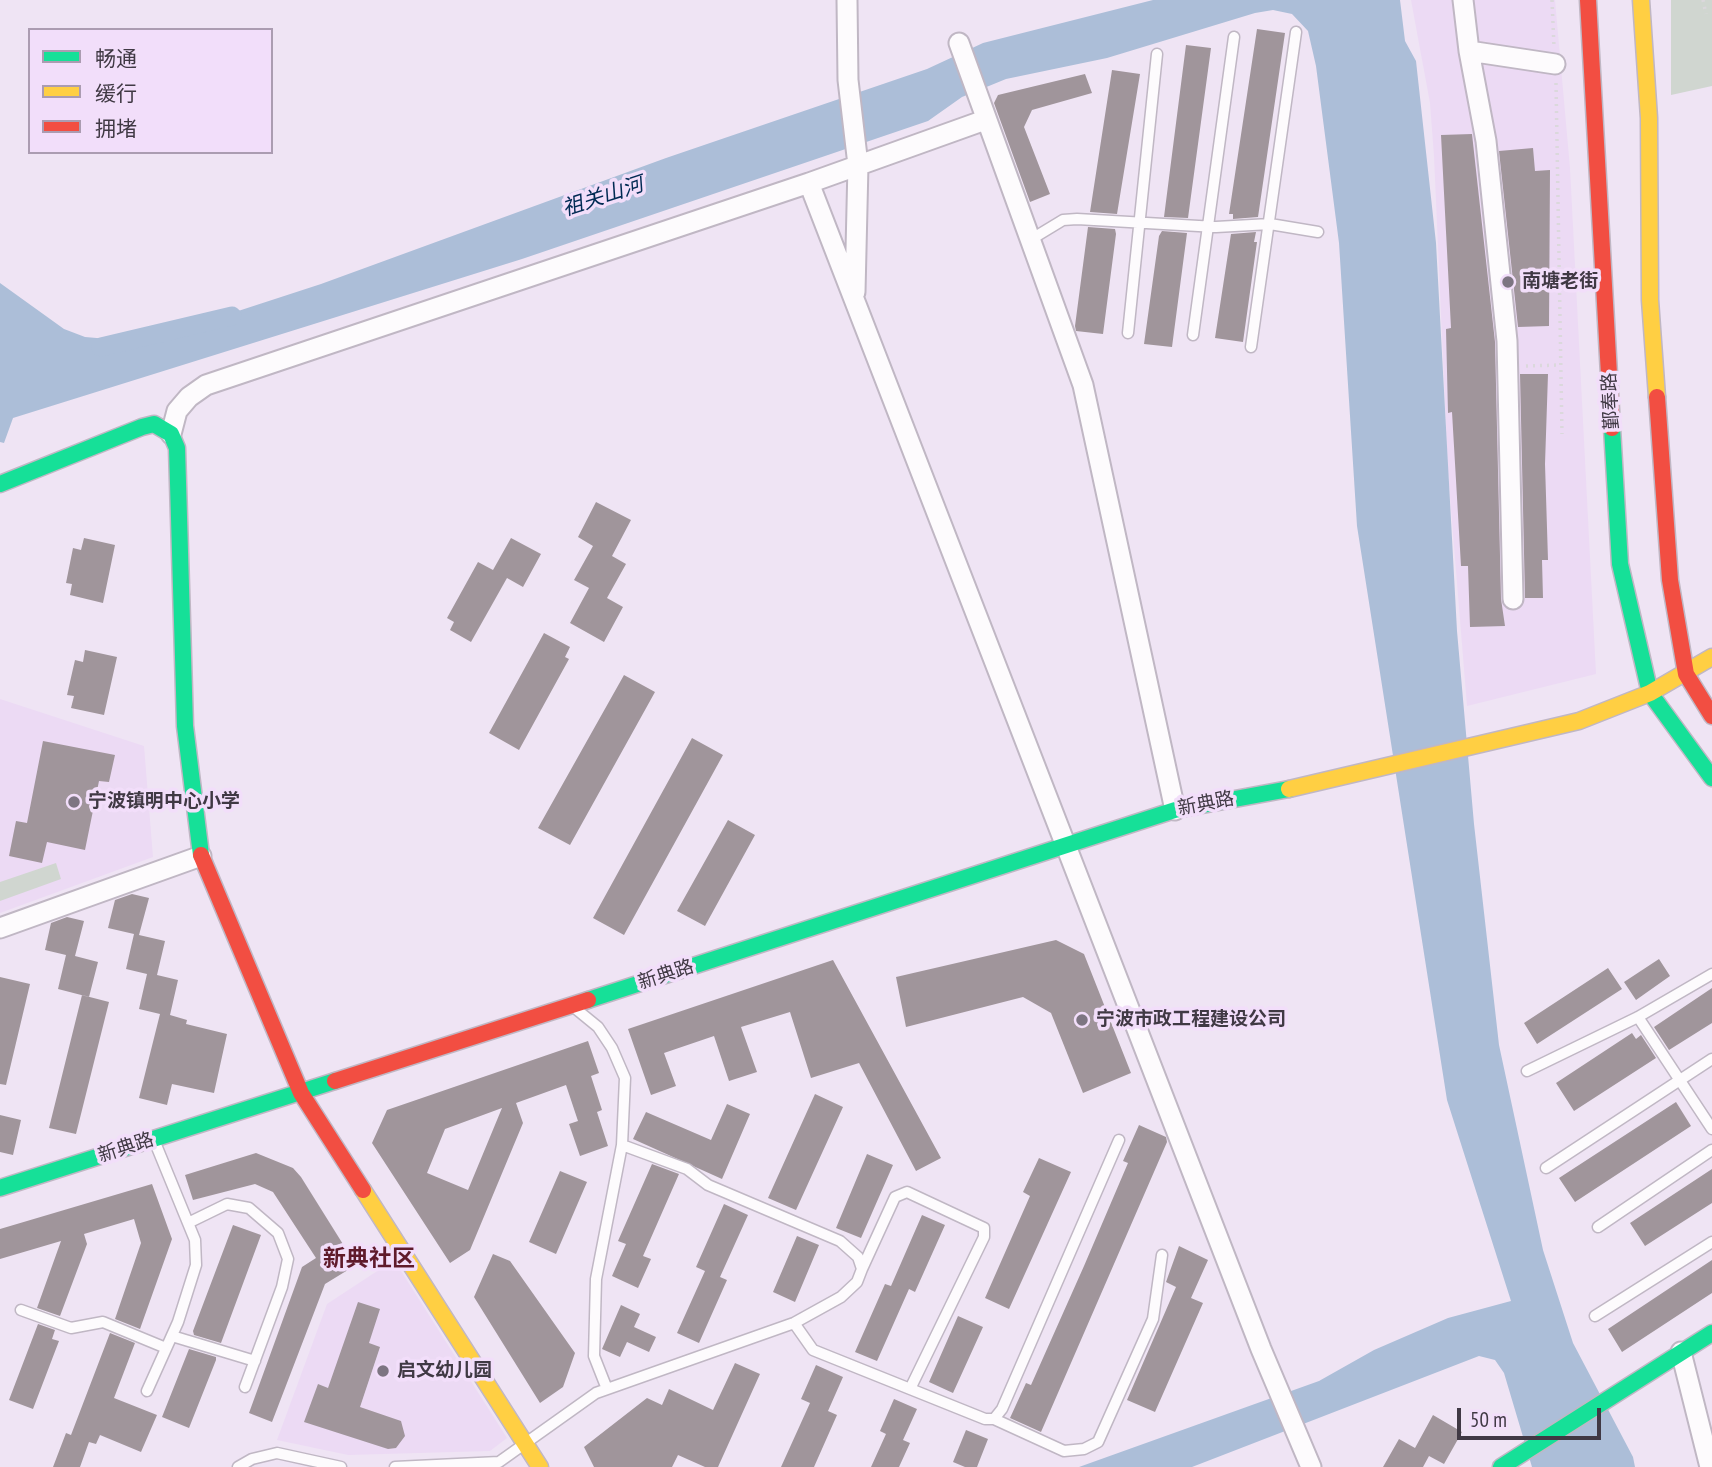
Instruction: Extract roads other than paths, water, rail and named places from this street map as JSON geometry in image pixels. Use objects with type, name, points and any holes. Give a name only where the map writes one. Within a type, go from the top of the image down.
[{"type":"main road","name":"鄞奉路","points":[[1588,0],[1620,564],[1650,693],[1712,778]]},
{"type":"main road","points":[[1641,0],[1649,118],[1650,300],[1670,580],[1686,674],[1710,708]]},
{"type":"main road","points":[[0,484],[142,427],[154,424],[163,426],[171,434],[177,448],[185,726],[201,856],[301,1093],[540,1467]]},
{"type":"main road","name":"新典路","points":[[0,1188],[1068,847],[1175,810],[1336,780],[1579,721],[1650,693],[1712,657]]},
{"type":"main road","points":[[1650,693],[1710,708]]},
{"type":"main road","points":[[1501,1467],[1712,1333]]},
{"type":"street","points":[[847,0],[848,84],[857,158],[854,300]]},
{"type":"street","points":[[1463,0],[1469,51],[1486,141],[1507,341],[1513,599]]},
{"type":"street","points":[[959,43],[1083,385],[1175,810]]},
{"type":"street","points":[[1469,51],[1555,64]]},
{"type":"street","points":[[171,434],[177,411],[189,397],[206,385],[809,183],[857,158],[985,120]]},
{"type":"street","points":[[809,183],[1277,1387],[1311,1467]]},
{"type":"street","points":[[0,928],[201,856]]},
{"type":"street","points":[[1681,1352],[1710,1467]]},
{"type":"lane","points":[[1251,347],[1296,32]]},
{"type":"lane","points":[[1193,335],[1234,37]]},
{"type":"lane","points":[[1128,333],[1157,54]]},
{"type":"lane","points":[[1030,240],[1063,220],[1210,226],[1270,224],[1318,232]]},
{"type":"lane","points":[[1527,1071],[1638,1017],[1712,974]]},
{"type":"lane","points":[[573,1005],[598,1027],[612,1048],[625,1078],[622,1145],[596,1279],[594,1356],[607,1389]]},
{"type":"lane","points":[[1638,1017],[1712,1129]]},
{"type":"lane","points":[[1546,1168],[1712,1059]]},
{"type":"lane","points":[[147,1391],[172,1336],[196,1265],[195,1240],[153,1139]]},
{"type":"lane","points":[[994,1419],[1002,1409],[1119,1140]]},
{"type":"lane","points":[[622,1145],[687,1170],[708,1185],[840,1241],[854,1251],[862,1269]]},
{"type":"lane","points":[[1598,1227],[1712,1150]]},
{"type":"lane","points":[[395,1467],[499,1462],[596,1393],[794,1323],[841,1297],[857,1282],[895,1197],[908,1192],[984,1228],[984,1237],[910,1389]]},
{"type":"lane","points":[[188,1223],[227,1205],[249,1208],[278,1233],[288,1259],[282,1287],[245,1387]]},
{"type":"lane","points":[[1595,1316],[1712,1242]]},
{"type":"lane","points":[[794,1323],[813,1350],[985,1419],[994,1419],[1064,1451],[1084,1449],[1098,1442],[1153,1319],[1162,1255]]},
{"type":"lane","points":[[21,1310],[71,1328],[103,1322],[166,1348]]},
{"type":"lane","points":[[172,1336],[255,1361]]},
{"type":"lane","points":[[238,1467],[252,1459],[277,1453],[341,1467]]},
{"type":"water","points":[[1153,0],[1400,0],[1405,41],[1416,61],[1436,243],[1457,631],[1474,824],[1499,1045],[1543,1250],[1573,1343],[1633,1457],[1635,1467],[1532,1467],[1504,1373],[1495,1360],[1479,1356],[1192,1467],[1079,1467],[1319,1381],[1374,1350],[1448,1318],[1511,1301],[1447,1100],[1357,526],[1339,243],[1316,66],[1308,31],[1292,14],[1273,10],[1255,13],[1107,58],[1006,79],[962,97],[928,121],[522,259],[13,418],[4,443],[0,442],[0,283],[64,329],[85,337],[143,342],[321,284],[666,158],[927,69],[983,43]]},
{"type":"waterway","name":"祖关山河","points":[[101,347],[232,316]]},
{"type":"place","name":"南塘老街","points":[[1508,282]]},
{"type":"place","name":"宁波镇明中心小学","points":[[74,802]]},
{"type":"place","name":"宁波市政工程建设公司","points":[[1082,1020]]},
{"type":"place","name":"启文幼儿园","points":[[383,1371]]},
{"type":"district","name":"新典社区","points":[[369,1259]]}]
